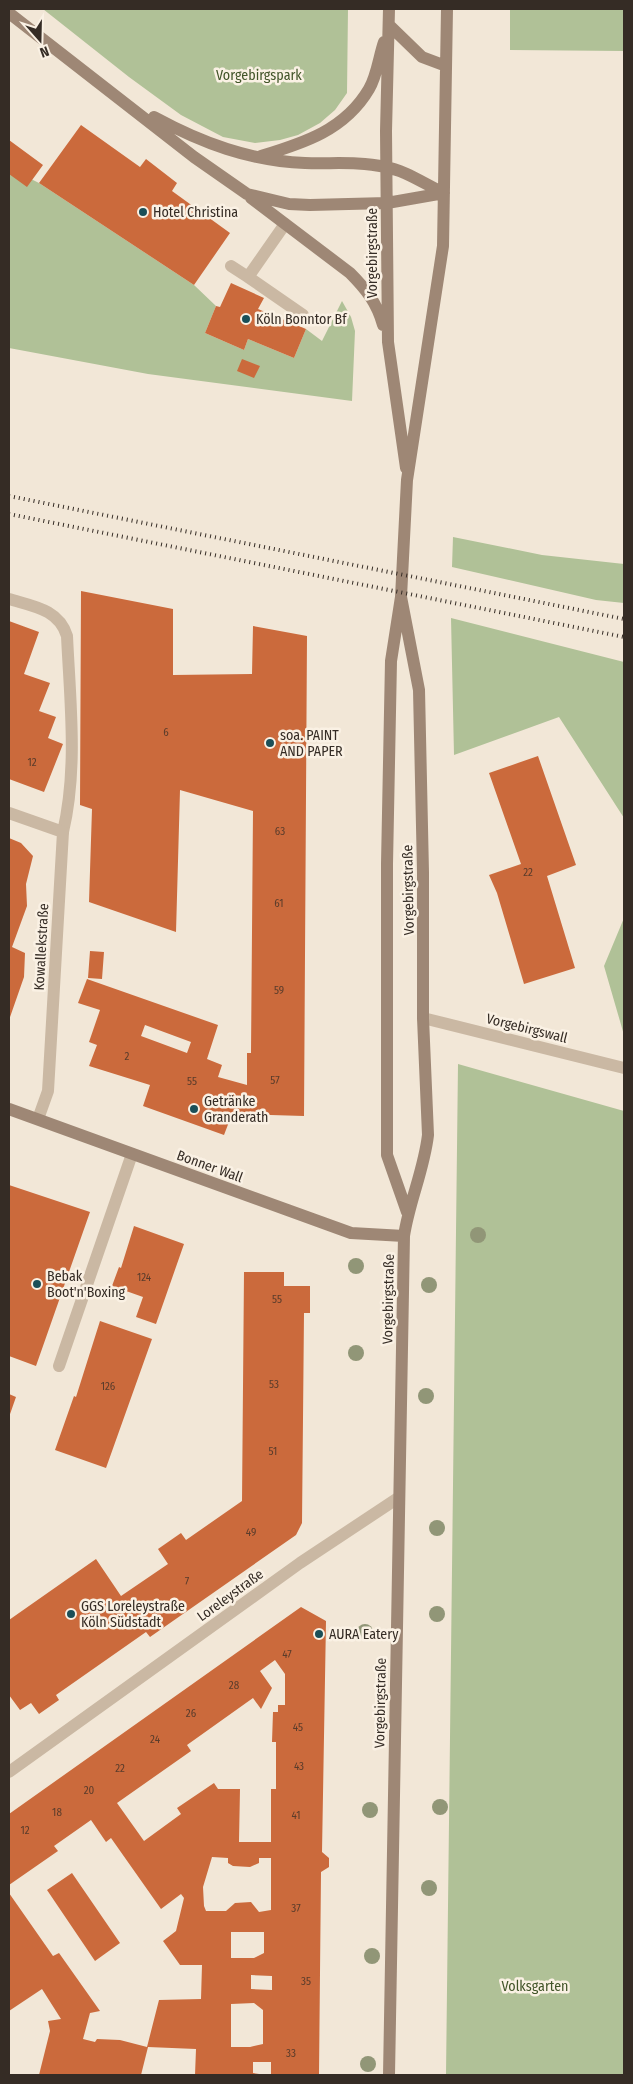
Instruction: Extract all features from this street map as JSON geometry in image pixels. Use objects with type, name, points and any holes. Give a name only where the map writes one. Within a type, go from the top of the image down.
[{"type":"main road","name":"Vorgebirgstraße","points":[[389,9],[386,203],[388,342],[408,480]]},
{"type":"main road","name":"Vorgebirgstraße","points":[[408,1212],[387,1155],[391,671],[402,597],[408,480],[443,246],[447,9]]},
{"type":"main road","points":[[9,14],[194,157],[247,194],[350,273],[364,287],[378,307],[388,342]]},
{"type":"main road","points":[[256,158],[320,136],[341,122],[370,88],[389,25],[422,57],[446,66]]},
{"type":"main road","points":[[124,101],[189,136],[224,150],[256,158],[304,163],[356,163],[387,167],[444,193]]},
{"type":"main road","points":[[247,194],[289,204],[386,203],[444,193]]},
{"type":"main road","name":"Vorgebirgstraße","points":[[390,2075],[398,1498],[404,1236],[408,1212],[427,1148],[428,1135],[423,1018],[423,872],[419,690],[402,597]]},
{"type":"main road","name":"Bonner Wall","points":[[9,1109],[351,1233],[404,1236]]},
{"type":"street","points":[[248,277],[285,224]]},
{"type":"street","points":[[231,266],[303,315]]},
{"type":"street","name":"Kowallekstraße","points":[[9,599],[46,610],[60,620],[67,636],[72,759],[70,800],[63,832],[48,1091],[38,1119]]},
{"type":"street","points":[[9,813],[63,832]]},
{"type":"street","name":"Vorgebirgswall","points":[[423,1018],[624,1068]]},
{"type":"street","points":[[59,1366],[132,1154]]},
{"type":"street","name":"Loreleystraße","points":[[9,1772],[300,1563],[398,1498]]},
{"type":"green space","name":"Vorgebirgspark","points":[[43,9],[348,9],[347,93],[335,110],[320,123],[298,135],[280,140],[255,143],[223,137],[181,115],[129,77]]},
{"type":"green space","points":[[510,9],[624,9],[624,51],[510,50]]},
{"type":"green space","points":[[9,168],[39,183],[194,285],[216,306],[205,333],[244,350],[248,339],[294,358],[306,329],[322,341],[342,301],[351,317],[355,331],[352,401],[148,374],[9,348]]},
{"type":"green space","points":[[453,537],[542,555],[624,564],[624,603],[596,600],[452,567]]},
{"type":"green space","points":[[451,618],[624,662],[624,818],[559,717],[454,755]]},
{"type":"green space","points":[[624,918],[624,1035],[604,966]]},
{"type":"green space","name":"Volksgarten","points":[[458,1064],[624,1111],[624,2075],[446,2075]]},
{"type":"building","name":"Hotel Christina","points":[[81,125],[140,167],[146,159],[177,183],[172,191],[230,233],[194,285],[39,183]]},
{"type":"building","points":[[9,140],[43,165],[27,187],[9,174]]},
{"type":"building","name":"Köln Bonntor Bf","points":[[231,283],[264,298],[258,309],[306,329],[294,358],[248,339],[244,350],[205,333],[216,306],[220,307]]},
{"type":"building","points":[[242,359],[260,366],[254,378],[237,371]]},
{"type":"building","points":[[81,591],[173,609],[173,675],[252,674],[253,626],[307,636],[304,1116],[232,1114],[224,1135],[143,1106],[150,1085],[89,1066],[97,1045],[89,1042],[100,1010],[78,1003],[87,979],[218,1025],[207,1059],[222,1065],[218,1077],[247,1085],[247,1053],[251,1053],[253,811],[180,790],[176,932],[89,902],[92,809],[80,805]],"holes":[[[145,1025],[191,1042],[187,1053],[141,1036]]]},
{"type":"building","points":[[9,621],[39,632],[24,674],[50,683],[39,711],[56,717],[48,738],[63,744],[44,792],[9,779]]},
{"type":"building","points":[[538,756],[576,865],[547,876],[575,968],[524,984],[497,893],[489,875],[521,864],[489,773]]},
{"type":"building","points":[[9,838],[21,843],[33,856],[26,884],[27,906],[12,947],[25,953],[24,977],[9,1020]]},
{"type":"building","points":[[90,951],[104,952],[102,979],[88,978]]},
{"type":"building","name":"Bebak Boot'n'Boxing","points":[[9,1185],[90,1212],[36,1366],[9,1356]]},
{"type":"building","points":[[134,1226],[184,1244],[156,1324],[136,1317],[143,1297],[112,1286],[119,1267],[121,1268]]},
{"type":"building","points":[[244,1272],[284,1272],[284,1286],[310,1286],[310,1313],[304,1313],[302,1523],[296,1535],[150,1637],[146,1632],[56,1695],[59,1700],[39,1714],[31,1703],[20,1710],[9,1695],[9,1620],[96,1559],[121,1596],[168,1564],[158,1549],[181,1533],[186,1540],[242,1501]]},
{"type":"building","points":[[100,1321],[152,1339],[106,1468],[55,1450],[74,1396],[76,1397]]},
{"type":"building","points":[[9,1394],[16,1397],[9,1417]]},
{"type":"building","points":[[301,1607],[326,1621],[322,1852],[329,1858],[329,1867],[321,1872],[319,2075],[271,2075],[271,2062],[253,2062],[253,2073],[266,2075],[195,2075],[196,2049],[148,2047],[141,2075],[39,2075],[50,2031],[48,2021],[61,2019],[42,1989],[9,2011],[9,1893],[53,1956],[59,1953],[100,2011],[90,2013],[83,2039],[95,2042],[97,2039],[120,2040],[147,2047],[159,2000],[201,1999],[202,1965],[180,1965],[163,1941],[176,1931],[184,1898],[181,1894],[161,1909],[111,1838],[106,1842],[91,1820],[54,1846],[58,1851],[9,1885],[9,1814]],"holes":[[[275,1660],[285,1674],[285,1705],[278,1705],[278,1712],[273,1712],[272,1742],[276,1742],[276,1789],[271,1789],[271,1842],[239,1842],[240,1789],[218,1789],[214,1783],[177,1808],[181,1814],[144,1841],[117,1803],[191,1751],[187,1745],[253,1698],[261,1709],[272,1688],[260,1671]],[[212,1857],[228,1858],[228,1863],[233,1866],[250,1867],[259,1863],[259,1858],[271,1858],[271,1910],[259,1912],[251,1902],[235,1903],[226,1911],[206,1911],[203,1887]],[[231,1932],[264,1932],[264,1953],[254,1958],[231,1958]],[[251,1975],[272,1976],[272,1990],[251,1989]],[[254,2003],[263,2010],[263,2044],[250,2047],[231,2047],[231,2004]]]},
{"type":"building","points":[[72,1873],[120,1943],[95,1961],[47,1890]]},
{"type":"railway","points":[[9,496],[624,619]]},
{"type":"railway","points":[[9,514],[624,637]]},
{"type":"place","name":"Hotel Christina","points":[[143,212]]},
{"type":"place","name":"Köln Bonntor Bf","points":[[246,319]]},
{"type":"place","name":"soa. PAINT AND PAPER","points":[[270,743]]},
{"type":"place","name":"Getränke Granderath","points":[[194,1109]]},
{"type":"place","name":"Bebak Boot'n'Boxing","points":[[37,1284]]},
{"type":"place","name":"GGS Loreleystraße Köln Südstadt","points":[[71,1614]]},
{"type":"place","name":"AURA Eatery","points":[[319,1634]]}]
